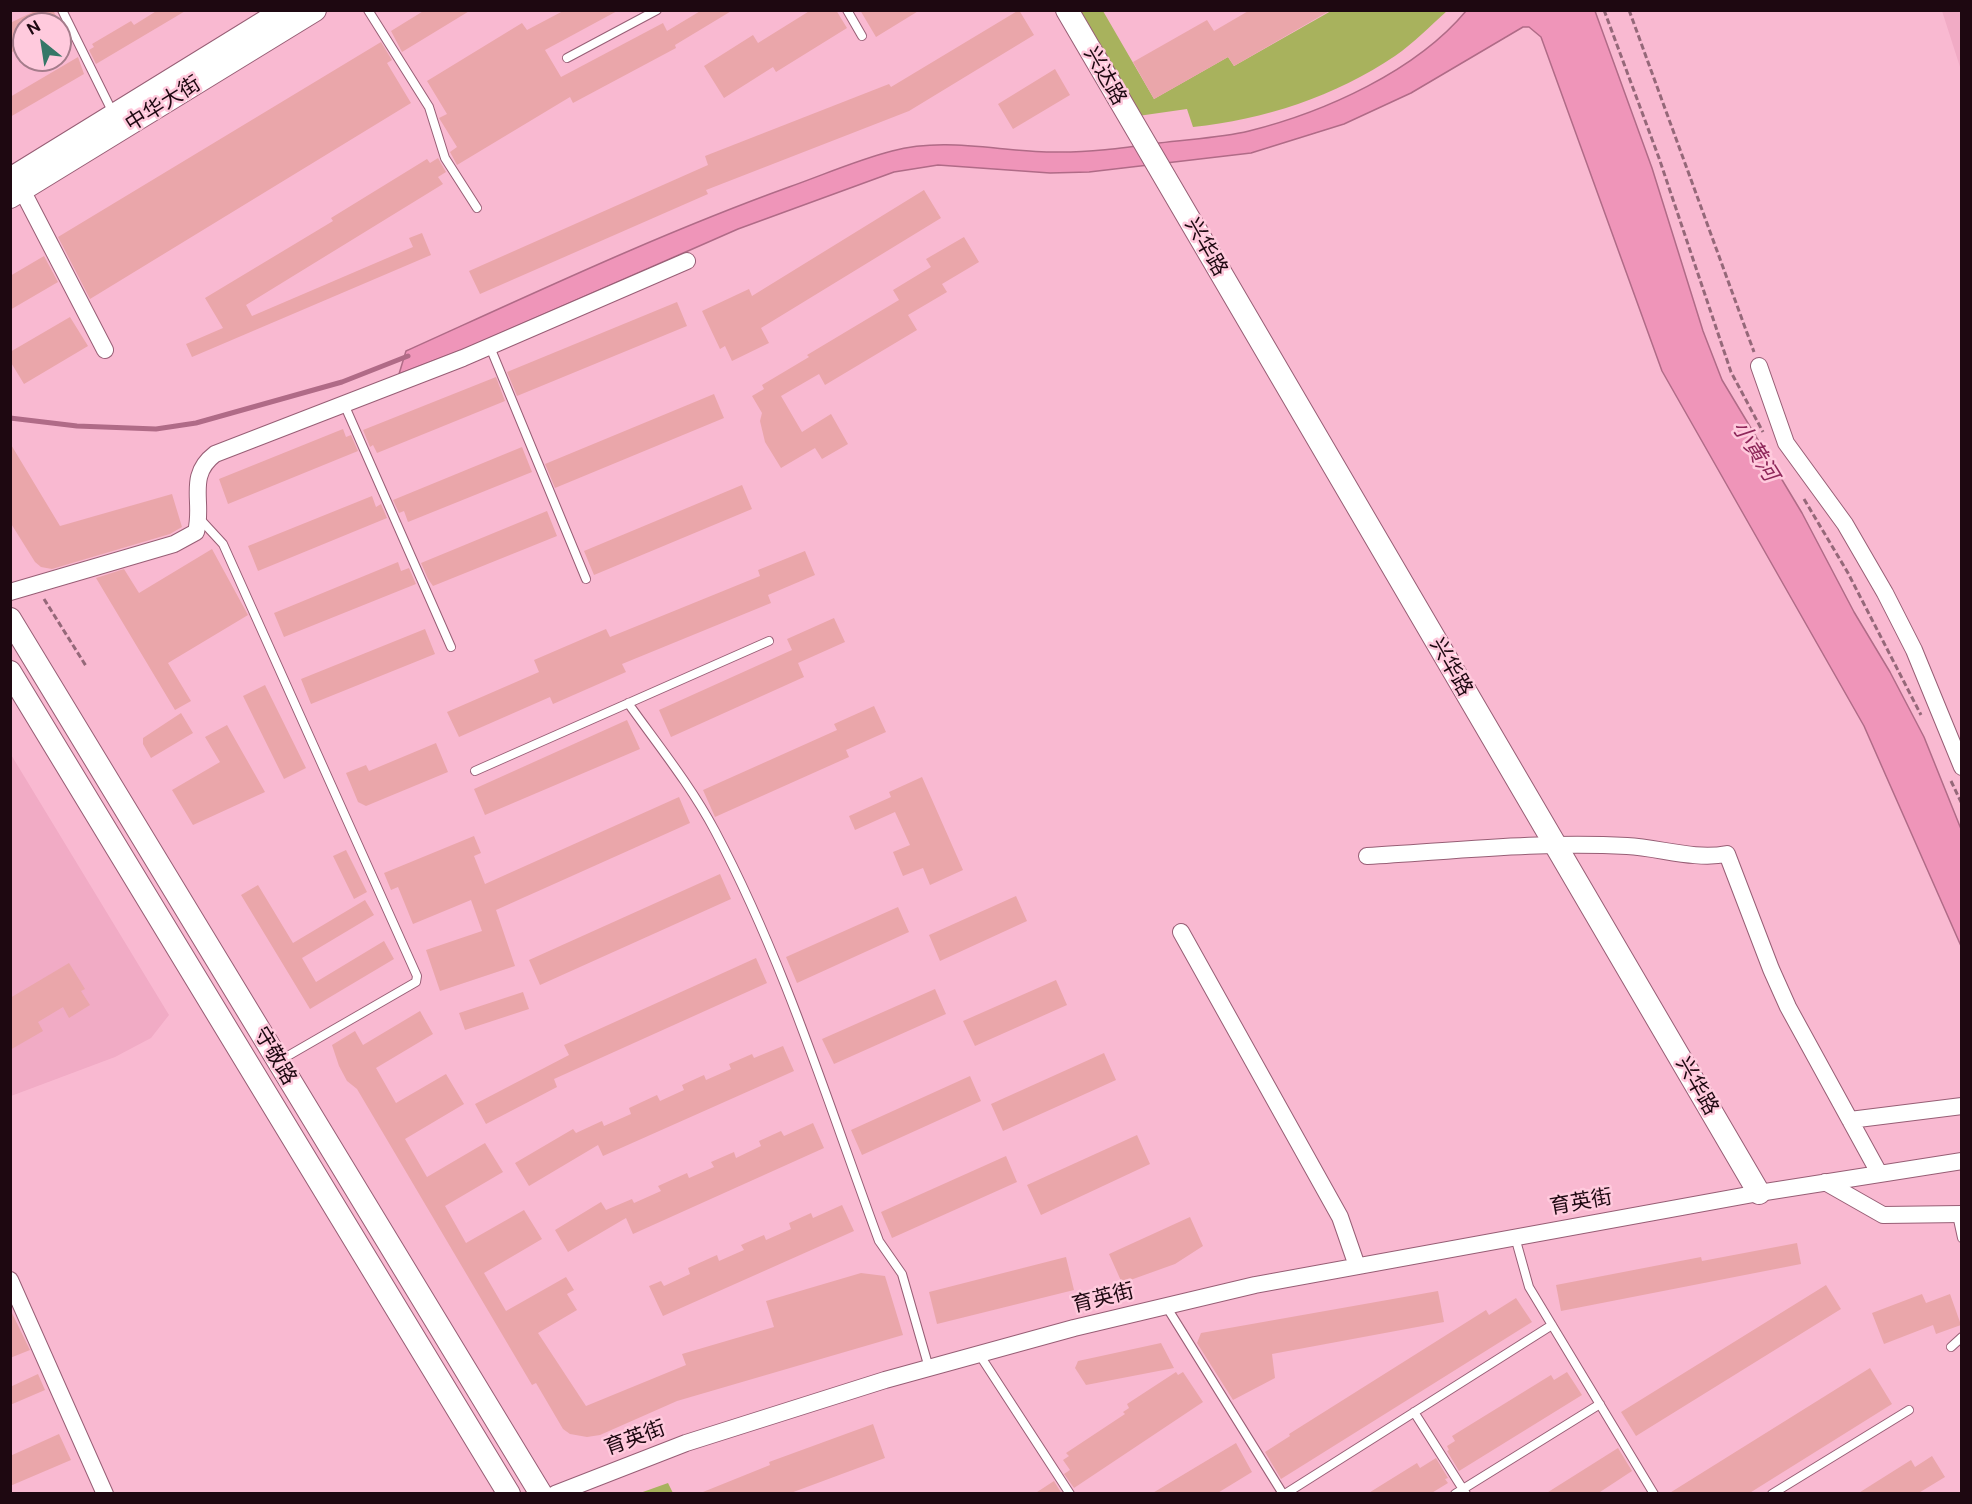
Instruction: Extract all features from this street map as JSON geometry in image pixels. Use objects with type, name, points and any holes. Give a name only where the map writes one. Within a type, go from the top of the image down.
[{"type":"street","name":"中华大街","points":[[14,189],[114,115],[280,16],[315,10]]},
{"type":"street","name":"兴达路","points":[[1067,10],[1143,141]]},
{"type":"street","name":"中华大街","points":[[14,189],[280,16]]},
{"type":"street","name":"兴华路","points":[[1143,141],[1759,1193]]},
{"type":"street","points":[[14,189],[105,350]]},
{"type":"street","points":[[10,592],[184,540],[196,532],[200,519],[197,479],[203,463],[215,454],[490,347],[687,261]]},
{"type":"street","points":[[1759,366],[1786,443],[1845,524],[1886,593],[1914,650],[1962,767]]},
{"type":"street","name":"守敬路","points":[[10,619],[541,1494]]},
{"type":"street","name":"守敬路","points":[[10,672],[510,1494]]},
{"type":"street","points":[[1367,856],[1556,846],[1628,846],[1699,856],[1727,854],[1775,978],[1879,1173]]},
{"type":"street","points":[[1181,932],[1340,1217],[1356,1266]]},
{"type":"street","points":[[1850,1120],[1962,1106]]},
{"type":"street","name":"育英街","points":[[555,1494],[686,1443],[929,1368],[1254,1285],[1759,1193],[1962,1161]]},
{"type":"street","points":[[1825,1182],[1883,1215],[1959,1215]]},
{"type":"street","points":[[10,1280],[105,1494]]},
{"type":"lane","points":[[62,10],[114,115]]},
{"type":"lane","points":[[369,10],[429,107],[445,158],[477,208]]},
{"type":"lane","points":[[567,58],[657,10]]},
{"type":"lane","points":[[847,10],[862,36]]},
{"type":"lane","points":[[490,347],[586,579]]},
{"type":"lane","points":[[344,405],[451,647]]},
{"type":"lane","points":[[200,519],[222,544],[417,976],[416,982],[278,1061]]},
{"type":"lane","points":[[475,771],[769,642]]},
{"type":"lane","points":[[628,704],[693,795],[715,830],[737,877],[791,998],[879,1241],[902,1274],[929,1368]]},
{"type":"lane","points":[[1959,1215],[1962,1238]]},
{"type":"lane","points":[[1515,1237],[1529,1287],[1654,1494]]},
{"type":"lane","points":[[1166,1306],[1284,1494],[1552,1325]]},
{"type":"lane","points":[[1951,1347],[1962,1337]]},
{"type":"lane","points":[[979,1354],[1070,1494]]},
{"type":"lane","points":[[1414,1412],[1462,1492],[1600,1404]]},
{"type":"lane","points":[[1772,1494],[1909,1410]]},
{"type":"path","points":[[1629,10],[1759,366]]},
{"type":"path","points":[[36,585],[86,666]]},
{"type":"shaded area","points":[[1942,11],[1961,11],[1961,70]]},
{"type":"shaded area","points":[[10,753],[169,1015],[151,1038],[115,1057],[11,1096]]},
{"type":"green space","points":[[1077,11],[1103,11],[1154,99],[1228,57],[1234,66],[1331,11],[1447,11],[1402,51],[1372,70],[1324,94],[1246,119],[1193,127],[1187,109],[1138,116]]},
{"type":"green space","points":[[668,1483],[673,1493],[640,1493]]},
{"type":"water","name":"小黄河","points":[[1466,11],[1595,11],[1652,168],[1703,331],[1722,380],[1802,513],[1854,612],[1890,672],[1924,737],[1961,829],[1961,946],[1864,726],[1662,371],[1541,37],[1529,27],[1523,27],[1411,93],[1344,124],[1251,153],[1089,172],[1050,173],[938,165],[894,172],[738,229],[467,348],[399,374],[406,351],[644,245],[740,205],[866,159],[892,151],[931,145],[1078,152],[1216,137],[1249,131],[1308,113],[1367,86],[1422,52]]},
{"type":"building","points":[[53,10],[54,12],[33,12]]},
{"type":"building","points":[[158,10],[187,10],[96,64],[89,50],[94,47],[92,44],[131,21],[134,25]]},
{"type":"building","points":[[425,10],[471,10],[402,52],[391,31]]},
{"type":"building","points":[[565,10],[619,10],[545,50],[561,77],[663,23],[667,31],[702,10],[733,10],[675,45],[676,48],[573,103],[570,97],[457,165],[450,152],[457,147],[439,118],[447,114],[427,81],[522,23],[527,30]]},
{"type":"building","points":[[811,10],[836,10],[847,28],[776,72],[773,67],[724,98],[704,66],[753,35],[758,43]]},
{"type":"building","points":[[860,10],[920,10],[876,37]]},
{"type":"building","points":[[1019,10],[1034,35],[909,111],[706,190],[708,194],[480,294],[469,271],[708,165],[705,156],[889,84],[891,87]]},
{"type":"building","points":[[1250,10],[1331,10],[1234,66],[1228,57],[1154,99],[1133,62],[1207,20],[1214,31]]},
{"type":"building","points":[[12,22],[12,52],[10,53],[10,23]]},
{"type":"building","points":[[381,42],[392,60],[387,63],[411,103],[90,299],[58,237]]},
{"type":"building","points":[[78,57],[84,74],[10,117],[10,97],[52,72],[72,72],[72,61]]},
{"type":"building","points":[[1055,69],[1070,95],[1013,129],[998,104]]},
{"type":"building","points":[[438,158],[446,172],[438,177],[443,184],[246,305],[252,316],[413,247],[409,238],[422,233],[431,255],[192,357],[186,344],[223,328],[205,298],[333,221],[331,218],[427,159],[430,163]]},
{"type":"building","points":[[924,190],[941,218],[761,328],[769,343],[732,361],[725,346],[720,349],[702,311],[749,289],[752,296]]},
{"type":"building","points":[[964,237],[979,262],[942,284],[947,292],[908,315],[917,330],[825,385],[819,374],[781,396],[802,432],[831,414],[848,444],[822,459],[815,448],[781,468],[765,442],[760,421],[762,413],[752,396],[764,389],[762,385],[809,357],[807,355],[899,300],[893,290],[931,267],[926,259]]},
{"type":"building","points":[[44,256],[58,282],[10,310],[10,276]]},
{"type":"building","points":[[677,302],[687,326],[517,396],[507,372]]},
{"type":"building","points":[[70,317],[88,346],[24,384],[10,361],[10,352]]},
{"type":"building","points":[[496,377],[505,401],[377,453],[373,445],[370,447],[363,430]]},
{"type":"building","points":[[714,394],[724,418],[555,488],[545,464]]},
{"type":"building","points":[[343,429],[346,437],[351,435],[358,451],[228,504],[219,479]]},
{"type":"building","points":[[10,443],[60,526],[172,494],[182,527],[170,534],[52,569],[41,567],[35,562],[10,522]]},
{"type":"building","points":[[522,447],[532,472],[408,522],[404,511],[399,513],[393,500]]},
{"type":"building","points":[[742,485],[752,509],[594,575],[584,551]]},
{"type":"building","points":[[372,496],[376,507],[381,504],[387,518],[258,571],[248,546]]},
{"type":"building","points":[[547,511],[557,536],[433,586],[428,579],[421,563]]},
{"type":"building","points":[[212,549],[248,615],[168,663],[191,701],[175,710],[96,578],[124,569],[139,593]]},
{"type":"building","points":[[805,551],[815,575],[768,595],[771,603],[622,664],[626,672],[553,704],[550,697],[459,737],[447,712],[539,672],[534,660],[606,629],[610,637],[760,576],[758,570]]},
{"type":"building","points":[[398,562],[401,571],[409,568],[416,584],[284,637],[274,613]]},
{"type":"building","points":[[834,618],[845,642],[798,663],[804,677],[671,737],[659,710],[792,650],[787,639]]},
{"type":"building","points":[[425,629],[435,654],[311,704],[301,679]]},
{"type":"building","points":[[265,685],[306,768],[284,779],[243,696]]},
{"type":"building","points":[[874,706],[886,732],[846,750],[849,757],[715,817],[703,790],[837,730],[834,724]]},
{"type":"building","points":[[181,713],[193,733],[151,758],[143,744],[143,738]]},
{"type":"building","points":[[627,720],[640,749],[485,815],[474,789]]},
{"type":"building","points":[[227,725],[265,792],[193,825],[172,790],[220,762],[205,737]]},
{"type":"building","points":[[436,743],[448,772],[366,806],[358,802],[346,773],[366,765],[369,771]]},
{"type":"building","points":[[922,777],[963,870],[930,885],[923,868],[903,876],[893,852],[910,845],[895,812],[855,830],[849,816],[891,797],[889,792]]},
{"type":"building","points":[[679,797],[690,823],[496,910],[515,966],[440,991],[426,950],[482,931],[471,900],[413,924],[398,887],[391,890],[384,873],[474,836],[481,853],[474,856],[485,884]]},
{"type":"building","points":[[346,850],[367,892],[354,899],[333,856]]},
{"type":"building","points":[[720,874],[731,899],[540,985],[529,960]]},
{"type":"building","points":[[258,885],[293,943],[365,900],[374,915],[302,958],[316,982],[384,941],[394,959],[310,1009],[241,895]]},
{"type":"building","points":[[1016,896],[1027,921],[940,961],[929,935]]},
{"type":"building","points":[[898,907],[909,932],[797,983],[786,957]]},
{"type":"building","points":[[756,958],[767,983],[554,1079],[557,1087],[486,1124],[475,1104],[569,1055],[564,1045]]},
{"type":"building","points":[[69,963],[85,989],[81,991],[90,1005],[69,1018],[63,1007],[38,1022],[43,1031],[10,1050],[10,998]]},
{"type":"building","points":[[1056,980],[1067,1005],[975,1046],[963,1021]]},
{"type":"building","points":[[935,989],[946,1014],[834,1064],[822,1039]]},
{"type":"building","points":[[523,992],[529,1009],[465,1030],[459,1013]]},
{"type":"building","points":[[420,1011],[433,1034],[376,1068],[396,1103],[446,1074],[464,1104],[405,1139],[427,1177],[485,1143],[503,1172],[445,1206],[466,1243],[524,1210],[542,1239],[484,1273],[506,1311],[566,1277],[574,1290],[567,1294],[577,1310],[538,1333],[586,1406],[686,1365],[682,1354],[774,1327],[766,1301],[861,1273],[885,1276],[903,1335],[677,1401],[600,1435],[587,1437],[570,1434],[563,1429],[536,1383],[532,1385],[357,1089],[347,1081],[339,1066],[332,1045],[355,1031],[363,1045]]},
{"type":"building","points":[[783,1046],[794,1071],[603,1156],[598,1145],[529,1186],[515,1163],[573,1129],[576,1133],[602,1121],[604,1126],[631,1114],[629,1108],[657,1095],[660,1101],[684,1090],[682,1085],[704,1075],[706,1080],[731,1069],[729,1064],[752,1054],[754,1058]]},
{"type":"building","points":[[1104,1053],[1116,1080],[1003,1131],[991,1104]]},
{"type":"building","points":[[970,1076],[981,1101],[862,1155],[851,1130]]},
{"type":"building","points":[[813,1123],[824,1148],[633,1234],[626,1218],[568,1252],[555,1230],[601,1202],[606,1210],[632,1199],[634,1203],[661,1191],[658,1186],[687,1173],[689,1178],[714,1167],[711,1162],[734,1152],[736,1158],[761,1146],[759,1141],[781,1131],[784,1136]]},
{"type":"building","points":[[1137,1135],[1150,1164],[1041,1215],[1027,1185]]},
{"type":"building","points":[[1006,1156],[1017,1182],[892,1238],[881,1212]]},
{"type":"building","points":[[842,1205],[854,1231],[663,1316],[649,1286],[661,1281],[664,1286],[690,1274],[688,1268],[717,1255],[719,1261],[744,1250],[741,1245],[764,1235],[766,1240],[791,1229],[789,1223],[811,1213],[813,1218]]},
{"type":"building","points":[[1190,1217],[1203,1246],[1175,1264],[1122,1283],[1109,1254]]},
{"type":"building","points":[[1797,1243],[1801,1264],[1561,1311],[1556,1285],[1701,1257],[1702,1261]]},
{"type":"building","points":[[1066,1257],[1074,1290],[937,1324],[929,1292]]},
{"type":"building","points":[[1826,1285],[1841,1309],[1636,1436],[1621,1412]]},
{"type":"building","points":[[1438,1291],[1444,1322],[1272,1354],[1275,1378],[1233,1400],[1197,1343],[1201,1333]]},
{"type":"building","points":[[1922,1294],[1926,1303],[1950,1294],[1961,1325],[1936,1334],[1933,1325],[1884,1344],[1872,1313]]},
{"type":"building","points":[[1516,1298],[1532,1322],[1281,1479],[1265,1452],[1290,1436],[1289,1434],[1486,1310],[1489,1315]]},
{"type":"building","points":[[10,1309],[30,1350],[10,1358]]},
{"type":"building","points":[[1161,1343],[1174,1368],[1086,1385],[1075,1368],[1078,1361]]},
{"type":"building","points":[[1870,1368],[1892,1404],[1748,1494],[1668,1494]]},
{"type":"building","points":[[1176,1372],[1178,1375],[1183,1372],[1203,1402],[1074,1488],[1064,1474],[1070,1470],[1063,1460],[1069,1456],[1066,1453],[1125,1414],[1123,1412],[1129,1408],[1127,1404]]},
{"type":"building","points":[[1567,1372],[1582,1395],[1459,1471],[1447,1451],[1449,1450],[1447,1446],[1455,1441],[1452,1436],[1551,1375],[1554,1380]]},
{"type":"building","points":[[38,1374],[45,1390],[10,1405],[10,1387]]},
{"type":"building","points":[[873,1424],[885,1458],[788,1494],[698,1494],[770,1465],[769,1462]]},
{"type":"building","points":[[59,1434],[71,1460],[10,1486],[10,1456]]},
{"type":"building","points":[[1236,1443],[1252,1472],[1216,1494],[1151,1494]]},
{"type":"building","points":[[1618,1448],[1632,1471],[1597,1494],[1545,1494]]},
{"type":"building","points":[[1932,1456],[1945,1477],[1917,1494],[1857,1494],[1911,1460],[1915,1467]]},
{"type":"building","points":[[1436,1458],[1448,1478],[1445,1479],[1448,1483],[1430,1494],[1367,1494],[1417,1463],[1420,1468]]},
{"type":"building","points":[[1054,1481],[1062,1494],[1034,1494]]},
{"type":"waterway","points":[[10,418],[77,426],[156,429],[196,423],[342,382],[408,356]]}]
